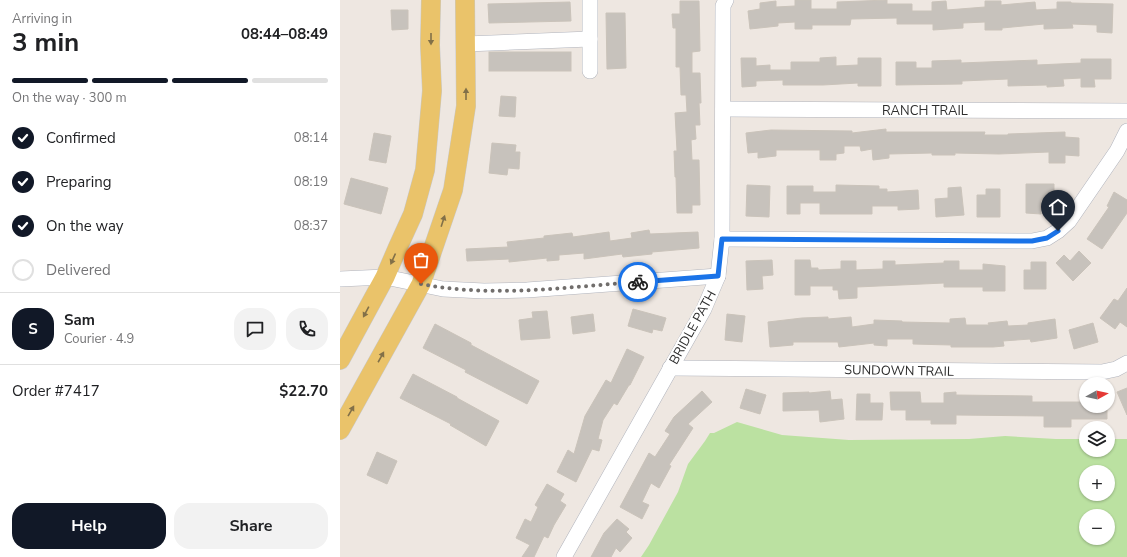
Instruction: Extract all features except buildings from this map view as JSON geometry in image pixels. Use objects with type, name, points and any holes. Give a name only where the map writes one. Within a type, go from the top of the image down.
[{"type":"main road","points":[[340,360],[385,277],[413,214],[425,170],[432,91],[430,45],[431,0]]},
{"type":"main road","points":[[340,430],[421,284],[453,190],[466,106],[465,0]]},
{"type":"street","points":[[590,0],[590,71]]},
{"type":"street","name":"BRIDLE PATH","points":[[564,557],[704,309],[718,276],[722,239],[723,6],[726,0]]},
{"type":"street","points":[[466,44],[590,39]]},
{"type":"street","name":"RANCH TRAIL","points":[[723,109],[1127,111]]},
{"type":"street","points":[[722,239],[1032,241],[1047,238],[1069,221],[1117,152],[1127,132]]},
{"type":"street","points":[[340,279],[385,277],[443,289],[491,291],[527,290],[718,276]]},
{"type":"street","name":"SUNDOWN TRAIL","points":[[670,368],[1102,372],[1116,369],[1127,363]]},
{"type":"green space","points":[[737,422],[782,435],[849,440],[969,439],[1005,436],[1079,439],[1079,457],[1115,457],[1115,439],[1127,439],[1127,557],[641,557],[678,492],[688,464],[710,433],[714,433]]},
{"type":"way so far","points":[[421,284],[443,289],[484,291],[527,290],[638,282]]},
{"type":"route","points":[[638,282],[718,276],[722,239],[1032,241],[1047,238],[1058,231]]}]
